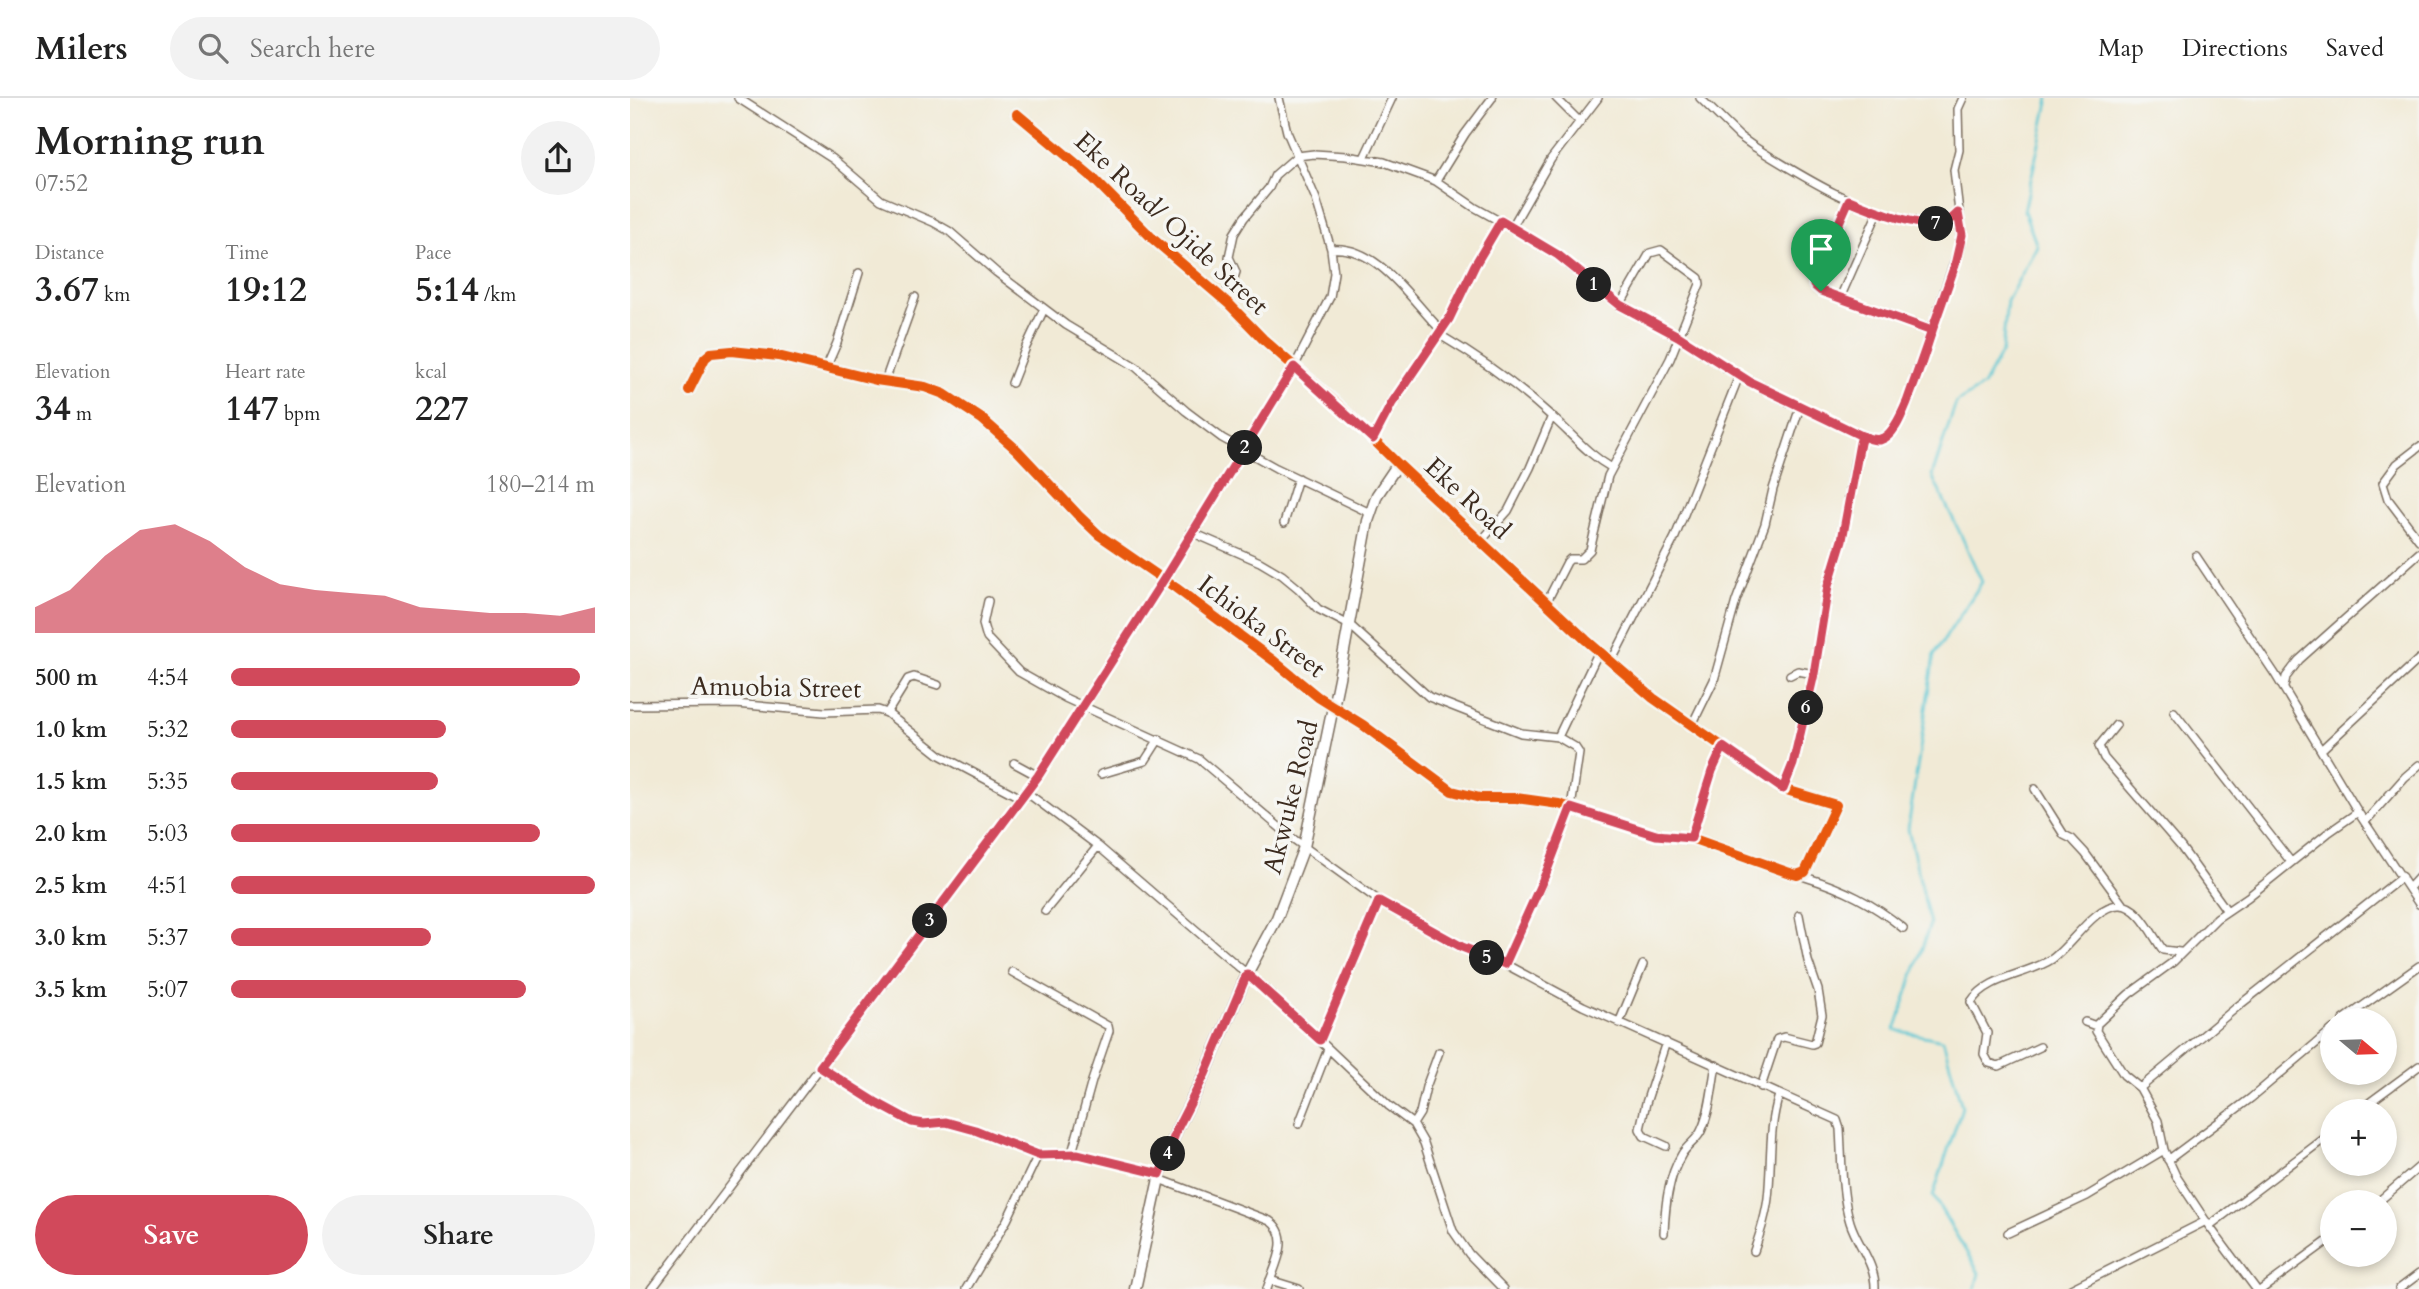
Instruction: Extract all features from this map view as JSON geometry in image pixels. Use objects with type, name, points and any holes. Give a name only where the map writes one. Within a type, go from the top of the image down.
[{"type":"main road","name":"Akwuke Road","points":[[1135,1289],[1160,1176],[1177,1129],[1205,1074],[1247,974],[1273,926],[1304,847],[1370,513],[1377,495],[1398,464]]},
{"type":"street","points":[[738,98],[839,164],[881,200],[950,231],[996,272],[1044,309],[1066,325],[1126,359],[1222,438],[1370,513]]},
{"type":"street","points":[[652,1289],[1038,776],[1164,579],[1294,367],[1332,292],[1334,273],[1332,249],[1314,191],[1297,156],[1279,98]]},
{"type":"street","points":[[1364,158],[1392,98]]},
{"type":"street","points":[[1436,181],[1465,134],[1492,98]]},
{"type":"street","points":[[1556,98],[1580,122]]},
{"type":"street","points":[[1512,228],[1551,159],[1598,98]]},
{"type":"street","points":[[1700,98],[1753,146],[1849,200],[1878,212],[1939,225],[1948,222],[1958,213]]},
{"type":"street","points":[[1222,298],[1232,284],[1236,272],[1229,257],[1234,234],[1269,188],[1275,175],[1297,156],[1314,154],[1364,158],[1399,166],[1436,181],[1474,207],[1558,255],[1620,305],[1678,336],[1739,376],[1862,436],[1879,440],[1892,430],[1907,402],[1960,245],[1961,228],[1954,170],[1959,150],[1958,109],[1963,98]]},
{"type":"street","name":"Eke Road/ Ojide Street","points":[[1017,114],[1091,176],[1153,239],[1222,298],[1294,367]]},
{"type":"street","points":[[1849,200],[1814,282],[1821,291],[1932,331]]},
{"type":"street","points":[[1840,298],[1878,212]]},
{"type":"street","points":[[1373,439],[1392,403],[1441,333],[1475,265],[1501,221]]},
{"type":"street","points":[[1332,249],[1348,249],[1374,263],[1409,292],[1441,333],[1511,382],[1552,416],[1580,446],[1612,468]]},
{"type":"street","points":[[1547,601],[1567,562],[1581,559],[1588,554],[1612,468],[1664,371],[1700,284],[1699,278],[1661,250],[1650,253],[1620,305]]},
{"type":"street","points":[[827,368],[859,273]]},
{"type":"street","points":[[885,381],[915,297]]},
{"type":"street","points":[[1012,383],[1044,309]]},
{"type":"street","name":"Ichioka Street","points":[[689,390],[705,358],[711,353],[719,352],[778,356],[885,381],[925,387],[944,394],[967,407],[1017,450],[1093,529],[1164,579],[1333,708],[1363,725],[1452,791],[1480,798],[1525,799],[1571,808],[1656,835],[1691,838],[1787,872],[1802,874],[1836,886],[1878,907],[1903,928]]},
{"type":"street","name":"Eke Road","points":[[1294,367],[1653,698],[1783,789],[1835,804],[1836,807],[1802,874]]},
{"type":"street","points":[[1611,662],[1675,537],[1739,376]]},
{"type":"street","points":[[1692,725],[1714,680],[1736,601],[1765,524],[1773,489],[1800,407]]},
{"type":"street","points":[[1481,541],[1508,511],[1552,416]]},
{"type":"street","points":[[1783,789],[1793,764],[1814,674],[1828,586],[1842,540],[1862,436]]},
{"type":"street","points":[[2419,447],[2396,464],[2383,483],[2388,499],[2419,540]]},
{"type":"street","points":[[1284,523],[1298,478]]},
{"type":"street","points":[[1191,532],[1267,566],[1292,582],[1318,609],[1348,624],[1429,697],[1521,733],[1558,737],[1575,747],[1579,753],[1571,808],[1546,873],[1505,964]]},
{"type":"street","points":[[2284,687],[2286,677],[2299,660],[2419,553]]},
{"type":"street","points":[[2196,556],[2284,687],[2358,812],[2419,904]]},
{"type":"street","points":[[988,601],[983,625],[987,638],[1020,672],[1037,684],[1199,759],[1304,847],[1379,901],[1462,947],[1505,964],[1619,1023],[1837,1120],[1840,1129],[1843,1187],[1850,1223],[1871,1264],[1875,1289]]},
{"type":"street","points":[[1558,737],[1599,651]]},
{"type":"street","points":[[2321,750],[2419,659]]},
{"type":"street","points":[[1790,675],[1798,671],[1814,674]]},
{"type":"street","points":[[887,713],[908,679],[914,677],[938,685]]},
{"type":"street","name":"Amuobia Street","points":[[630,705],[735,704],[814,712],[878,710],[887,713],[940,755],[1024,795],[1098,846],[1247,974],[1389,1106],[1413,1124]]},
{"type":"street","points":[[2174,712],[2291,862]]},
{"type":"street","points":[[2116,725],[2099,747],[2104,758],[2181,847],[2227,911]]},
{"type":"street","points":[[1101,774],[1145,761],[1159,739]]},
{"type":"street","points":[[1691,838],[1712,771],[1723,747]]},
{"type":"street","points":[[1014,763],[1038,776]]},
{"type":"street","points":[[2365,822],[2419,765]]},
{"type":"street","points":[[2035,789],[2064,835],[2072,839],[2085,853],[2123,905],[2140,917],[2163,950],[2180,952]]},
{"type":"street","points":[[2096,1026],[2129,994],[2173,962],[2180,952],[2227,911],[2358,812]]},
{"type":"street","points":[[1045,911],[1098,846]]},
{"type":"street","points":[[2140,1088],[2237,1007],[2402,877]]},
{"type":"street","points":[[2409,888],[2419,877]]},
{"type":"street","points":[[1320,1040],[1379,901]]},
{"type":"street","points":[[2040,1047],[2000,1066],[1989,1063],[1984,1054],[1987,1033],[1970,1002],[1974,996],[1990,986],[2053,958],[2105,909],[2123,905]]},
{"type":"street","points":[[1761,1087],[1777,1039],[1784,1037],[1812,1044],[1815,1043],[1820,1028],[1822,1015],[1818,990],[1808,961],[1799,915]]},
{"type":"street","points":[[1619,1023],[1643,965]]},
{"type":"street","points":[[2360,1008],[2419,966]]},
{"type":"street","points":[[1012,972],[1108,1026],[1072,1153]]},
{"type":"street","points":[[2085,1022],[2096,1026]]},
{"type":"street","points":[[2096,1026],[2096,1031],[2124,1075],[2140,1088],[2158,1121],[2168,1160],[2207,1223],[2255,1289],[2320,1246]]},
{"type":"street","points":[[2168,1160],[2250,1098],[2320,1040]]},
{"type":"street","points":[[1666,1042],[1640,1129],[1644,1136],[1666,1146]]},
{"type":"street","points":[[1298,1124],[1328,1049]]},
{"type":"street","points":[[1439,1052],[1420,1113],[1413,1124],[1424,1143],[1453,1231],[1469,1254],[1503,1289]]},
{"type":"street","points":[[1664,1233],[1666,1200],[1671,1181],[1683,1153],[1696,1140],[1705,1123],[1716,1065]]},
{"type":"street","points":[[2374,1099],[2419,1066]]},
{"type":"street","points":[[820,1067],[912,1122],[946,1122],[975,1130],[1038,1155],[1072,1153],[1160,1176],[1269,1221],[1281,1231],[1281,1241],[1267,1289]]},
{"type":"street","points":[[1754,1251],[1768,1203],[1770,1142],[1779,1095]]},
{"type":"street","points":[[2071,1289],[2207,1223],[2320,1141]]},
{"type":"street","points":[[2008,1233],[2087,1196],[2164,1150]]},
{"type":"street","points":[[966,1289],[1012,1211],[1038,1155]]},
{"type":"street","points":[[2392,1190],[2419,1167]]},
{"type":"street","points":[[2399,1289],[2419,1274]]},
{"type":"street","points":[[1270,1280],[1299,1289]]},
{"type":"waterway","points":[[1975,1289],[1979,1273],[1933,1196],[1962,1107],[1943,1040],[1895,1030],[1930,924],[1908,829],[1934,655],[1982,582],[1932,476],[1956,403],[1983,386],[2002,351],[2007,301],[2037,246],[2024,211],[2049,98]]},
{"type":"cycle path","points":[[689,390],[705,358],[711,353],[732,351],[778,356],[876,380],[925,387],[944,394],[982,419],[1017,450],[1099,535],[1176,588],[1318,697],[1363,725],[1452,791],[1480,798],[1516,798],[1559,804],[1656,835],[1691,838],[1797,875],[1805,872],[1836,805],[1783,789],[1653,698],[1586,640],[1338,405],[1263,339],[1229,304],[1153,239],[1091,176],[1017,114]]},
{"type":"route","points":[[1821,291],[1815,287],[1814,279],[1849,200],[1878,212],[1935,224],[1944,224],[1958,213],[1962,235],[1955,265],[1907,402],[1902,414],[1896,425],[1883,439],[1879,440],[1875,440],[1862,436],[1850,485],[1842,540],[1828,586],[1814,674],[1793,764],[1783,789],[1723,747],[1712,771],[1691,838],[1656,835],[1571,808],[1546,873],[1505,964],[1462,947],[1379,901],[1320,1040],[1247,974],[1205,1074],[1177,1129],[1160,1174],[1072,1153],[1038,1155],[975,1130],[946,1122],[912,1122],[820,1067],[1038,776],[1164,579],[1294,367],[1373,439],[1410,375],[1440,335],[1475,265],[1501,221],[1558,255],[1620,305],[1678,336],[1739,376],[1862,436],[1875,440],[1883,439],[1902,414],[1907,402],[1932,331],[1821,291]]}]
